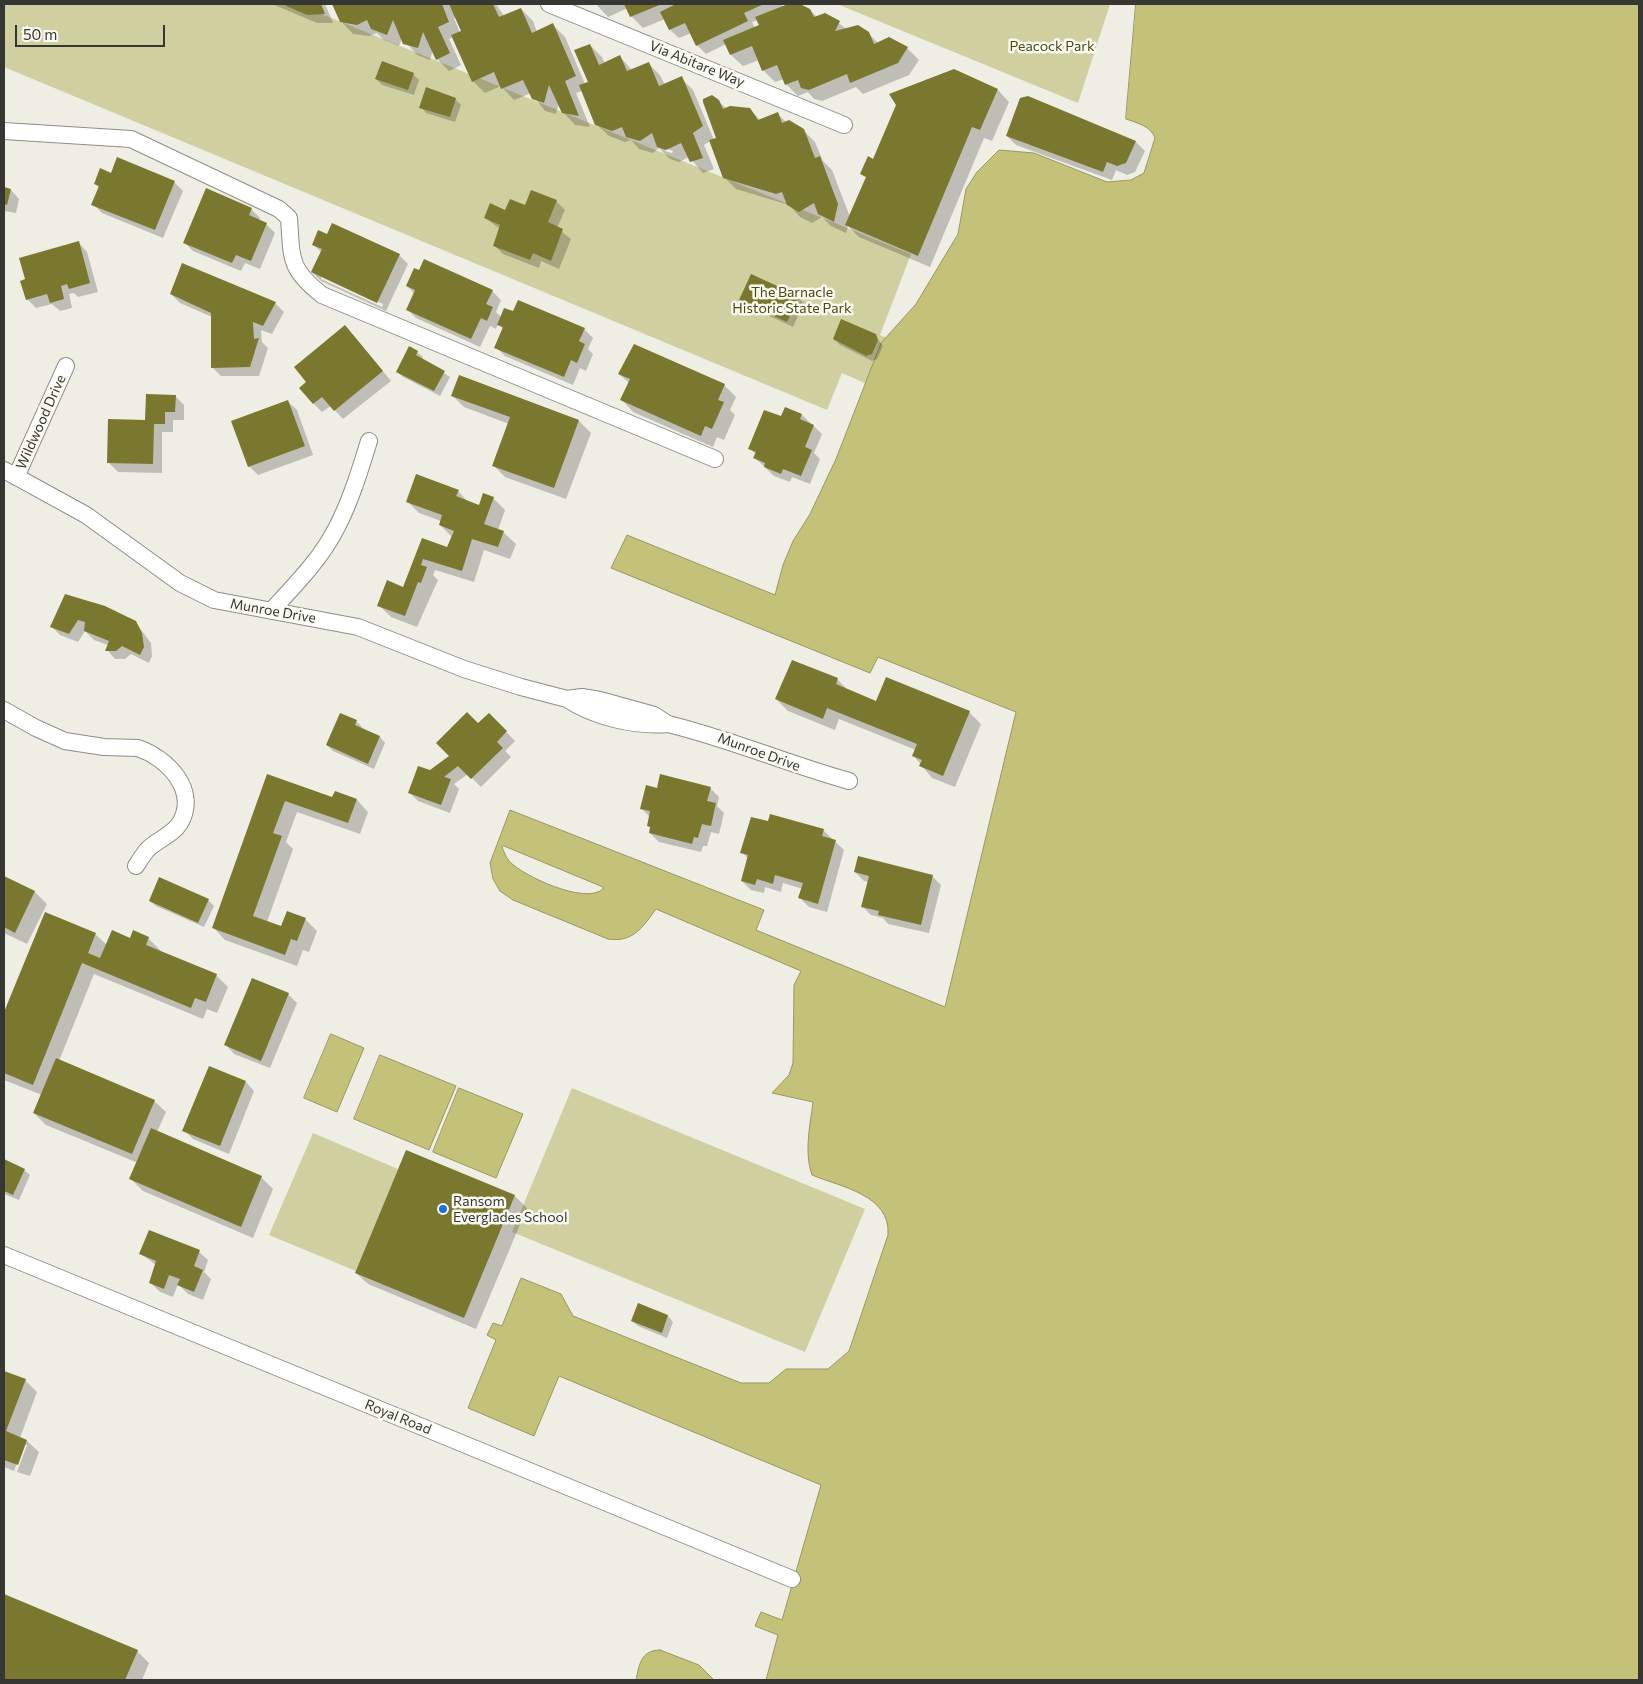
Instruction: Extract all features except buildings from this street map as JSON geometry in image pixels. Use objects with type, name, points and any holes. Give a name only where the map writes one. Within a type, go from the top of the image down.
[{"type":"street","name":"Via Abitare Way","points":[[550,4],[844,125]]},
{"type":"street","points":[[4,132],[131,139],[279,209],[289,218],[293,264],[303,280],[322,295],[714,459]]},
{"type":"street","name":"Wildwood Drive","points":[[10,474],[66,366]]},
{"type":"street","points":[[271,611],[305,575],[337,528],[369,441]]},
{"type":"street","name":"Munroe Drive","points":[[10,474],[98,522],[196,592],[214,600],[358,628],[464,669],[521,688],[567,699],[582,709],[650,726],[668,724],[721,738],[802,767],[849,781]]},
{"type":"street","points":[[4,710],[53,736],[82,745],[138,748],[147,751],[172,769],[180,782],[185,797],[184,812],[179,824],[168,835],[147,849],[136,866]]},
{"type":"street","name":"Royal Road","points":[[4,1255],[792,1579]]},
{"type":"green space","name":"The Barnacle Historic State Park","points":[[4,4],[297,4],[911,254],[880,335],[887,338],[869,385],[842,373],[827,410],[4,67]]},
{"type":"green space","name":"Peacock Park","points":[[837,4],[1110,4],[1078,103]]},
{"type":"green space","points":[[572,1088],[865,1209],[805,1352],[512,1232]]},
{"type":"green space","points":[[313,1133],[398,1169],[356,1271],[269,1235]]},
{"type":"shaded area","points":[[1136,4],[1639,4],[1639,1680],[766,1680],[778,1635],[755,1626],[761,1612],[782,1620],[821,1485],[559,1376],[534,1436],[468,1408],[496,1340],[487,1335],[493,1323],[502,1326],[521,1278],[561,1294],[573,1316],[741,1383],[769,1383],[786,1369],[828,1369],[849,1351],[888,1235],[887,1221],[881,1210],[862,1194],[812,1175],[808,1148],[813,1102],[772,1093],[789,1075],[793,1063],[794,985],[801,971],[656,909],[647,922],[631,936],[617,940],[608,939],[513,900],[500,891],[493,879],[490,863],[510,810],[764,910],[756,930],[945,1007],[1016,712],[878,657],[870,673],[611,568],[627,535],[775,595],[783,565],[793,541],[810,514],[836,459],[881,343],[916,304],[958,234],[966,189],[977,172],[999,150],[1034,153],[1107,182],[1131,180],[1144,173],[1155,138],[1147,128],[1126,119]],"holes":[[[504,846],[603,887],[603,889],[594,893],[569,891],[554,887],[516,867],[509,861],[502,847]]]},
{"type":"shaded area","points":[[331,1034],[364,1048],[337,1112],[304,1098]]},
{"type":"shaded area","points":[[380,1055],[456,1086],[429,1150],[354,1119]]},
{"type":"shaded area","points":[[459,1088],[523,1114],[496,1178],[433,1152]]},
{"type":"shaded area","points":[[660,1650],[699,1665],[714,1680],[636,1680],[642,1659],[649,1653]]},
{"type":"place","name":"Ransom Everglades School","points":[[443,1209]]}]
